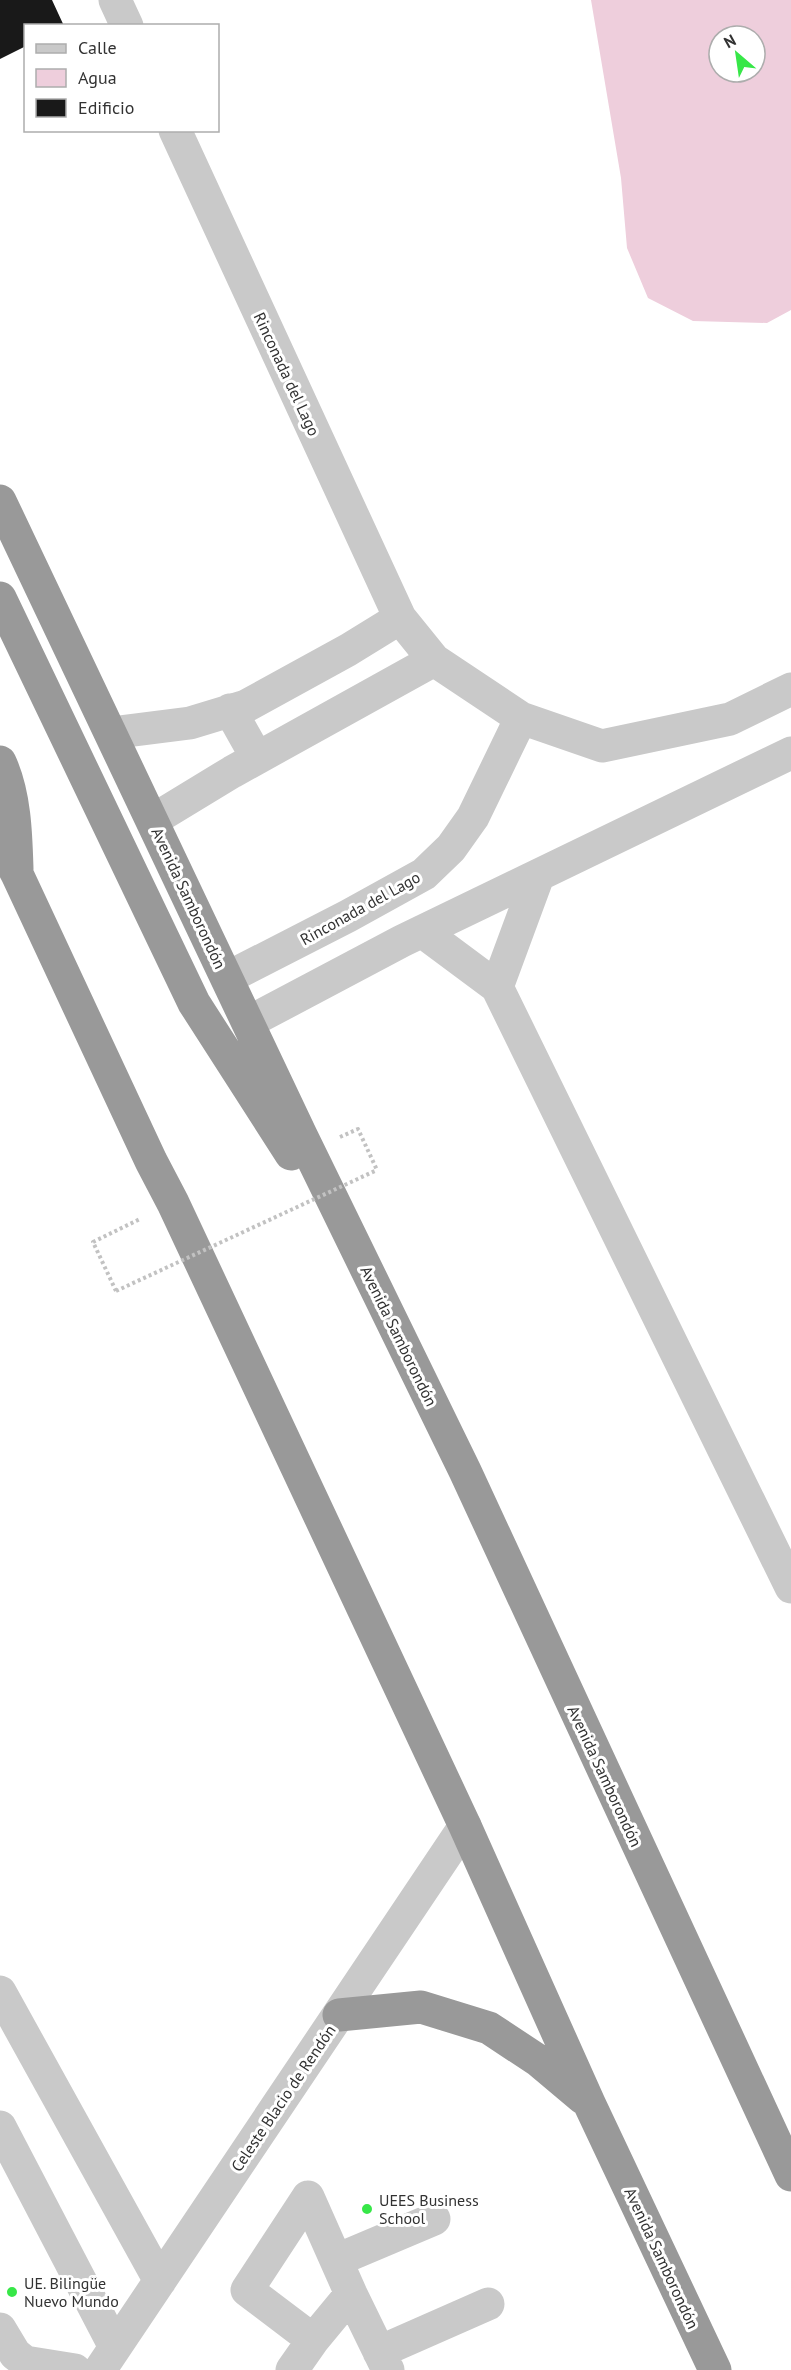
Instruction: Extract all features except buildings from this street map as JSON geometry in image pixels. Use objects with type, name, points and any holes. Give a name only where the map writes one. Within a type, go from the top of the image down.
[{"type":"highway","name":"Avenida Samborondón","points":[[0,501],[465,1471],[791,2175]]},
{"type":"highway","points":[[0,598],[194,1003],[371,1279]]},
{"type":"highway","points":[[0,762],[6,774],[16,834],[17,874]]},
{"type":"highway","name":"Avenida Samborondón","points":[[0,843],[17,874],[151,1161],[173,1203],[465,1826],[589,2103],[715,2370]]},
{"type":"highway","points":[[339,2015],[421,2007],[489,2028],[539,2061],[589,2103]]},
{"type":"street","points":[[115,0],[126,24]]},
{"type":"street","name":"Rinconada del Lago","points":[[176,132],[400,618],[434,660],[521,718],[602,746],[730,719],[791,689]]},
{"type":"street","points":[[111,733],[190,723],[246,706],[348,650],[400,618]]},
{"type":"street","points":[[153,820],[257,758],[434,660]]},
{"type":"street","points":[[230,710],[257,758]]},
{"type":"street","name":"Rinconada del Lago","points":[[227,978],[348,916],[424,873],[451,848],[473,817],[521,718]]},
{"type":"street","points":[[249,1022],[423,932],[791,753]]},
{"type":"street","points":[[497,987],[538,876]]},
{"type":"street","points":[[423,932],[497,987],[791,1587]]},
{"type":"street","name":"Celeste Blacio de Rendón","points":[[108,2359],[465,1826]]},
{"type":"street","points":[[0,1992],[160,2281]]},
{"type":"street","points":[[0,2127],[108,2359]]},
{"type":"street","points":[[313,2340],[247,2290],[308,2198],[384,2361],[488,2304]]},
{"type":"street","points":[[337,2260],[434,2219]]},
{"type":"street","points":[[292,2370],[313,2340],[351,2294]]},
{"type":"street","points":[[0,2329],[15,2354],[25,2362],[75,2370]]},
{"type":"path","points":[[173,1203],[93,1242],[116,1292],[377,1170],[358,1129]]},
{"type":"water","points":[[591,0],[791,0],[791,310],[767,323],[693,321],[648,298],[627,248],[621,178]]},
{"type":"place","name":"UEES Business School","points":[[367,2209]]},
{"type":"place","name":"UE. Bilingüe Nuevo Mundo","points":[[12,2292]]}]
